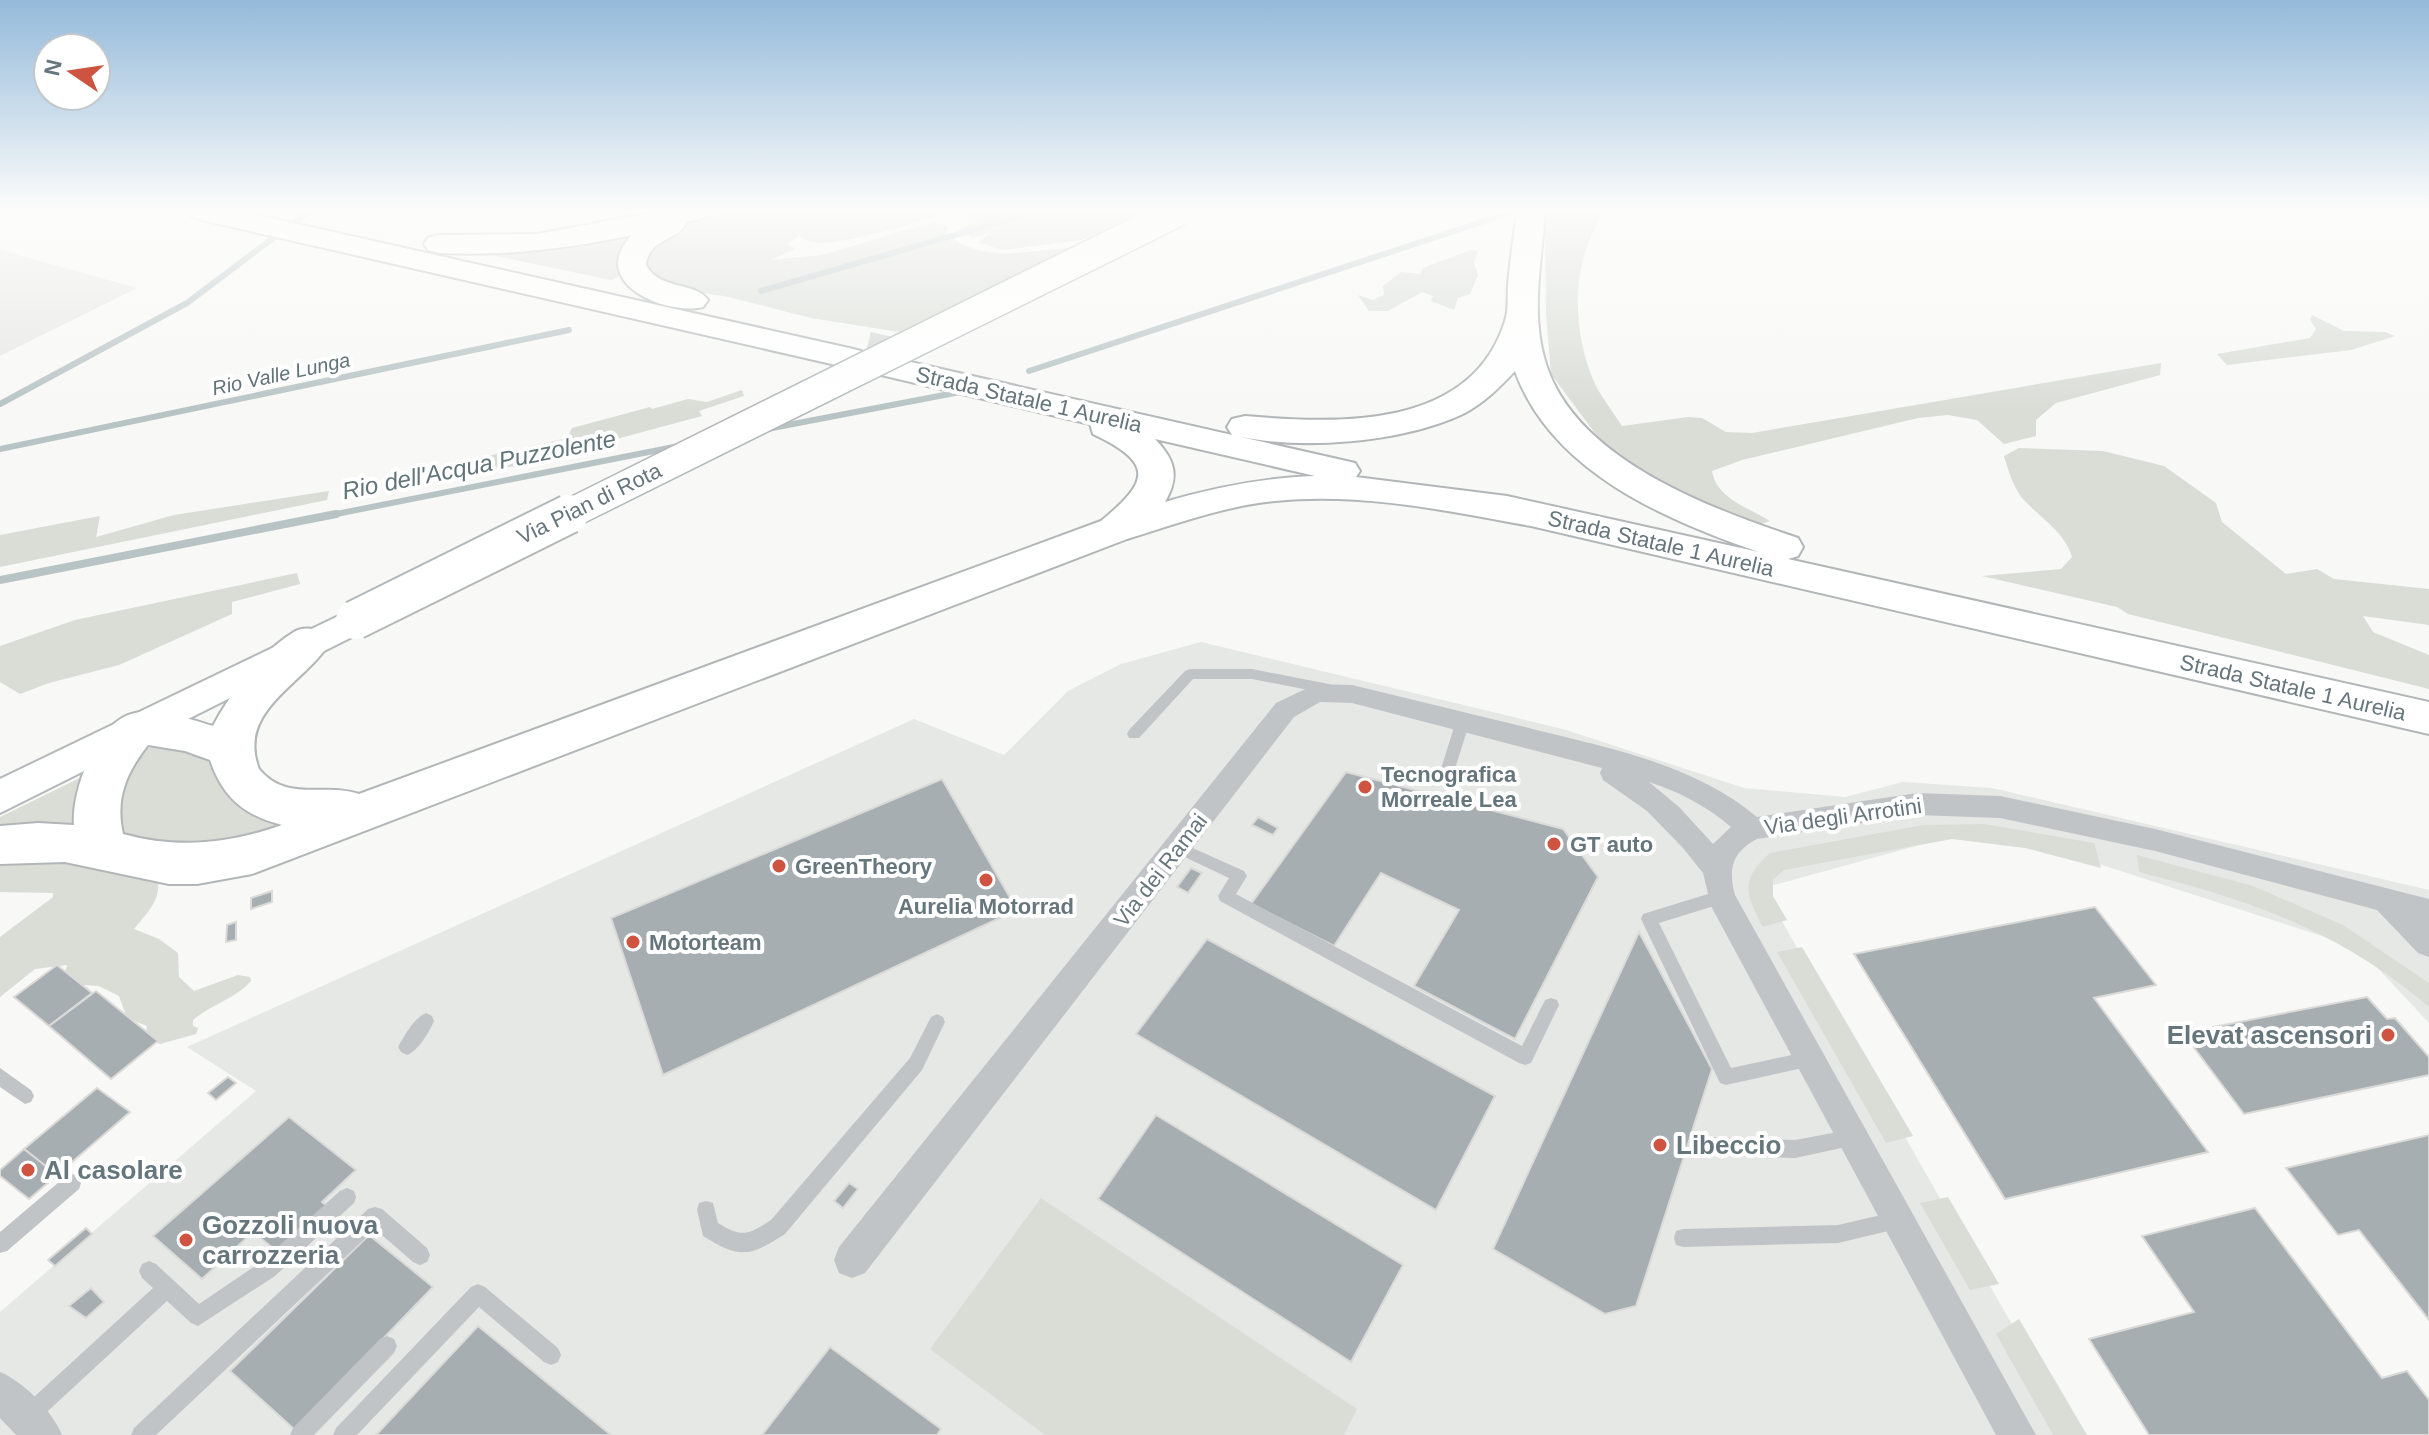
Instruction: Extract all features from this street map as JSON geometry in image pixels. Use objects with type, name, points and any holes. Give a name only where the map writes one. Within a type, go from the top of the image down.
[{"type":"highway","name":"Strada Statale 1 Aurelia","points":[[524,278],[881,358],[1187,420],[2429,700]]},
{"type":"highway","name":"Strada Statale 1 Aurelia","points":[[554,278],[813,336],[1015,396],[2429,718]]},
{"type":"highway","points":[[640,278],[656,289],[767,319],[813,336]]},
{"type":"highway","points":[[1525,278],[1522,319],[1528,364],[1545,399],[1570,431],[1603,461],[1635,482],[1700,516],[1778,545],[1878,576]]},
{"type":"highway","points":[[1187,420],[1306,431],[1361,429],[1410,421],[1440,410],[1480,388],[1504,362],[1522,319]]},
{"type":"highway","points":[[1015,396],[1112,428],[1135,441],[1152,456],[1158,473],[1154,491],[1136,514],[1113,530]]},
{"type":"highway","points":[[0,845],[36,843],[102,848],[165,864],[193,865],[229,860],[273,847],[1113,530],[1230,496],[1307,487],[1388,491],[1534,514]]},
{"type":"highway","points":[[309,642],[250,702],[235,726],[231,750],[235,768],[248,789],[276,806],[330,810],[384,803]]},
{"type":"highway","points":[[102,848],[94,804],[104,774],[136,729],[160,728],[181,732],[231,750]]},
{"type":"main road","name":"Via Pian di Rota","points":[[0,797],[1044,278]]},
{"type":"street","name":"Via dei Ramai","points":[[852,1260],[1285,710],[1316,693],[1352,694],[1568,748],[1703,792],[1723,804],[1752,829]]},
{"type":"street","name":"Via dei Ramai","points":[[1568,748],[1642,789],[1670,813],[1718,882]]},
{"type":"street","name":"Via degli Arrotini","points":[[1718,882],[1723,848],[1735,836],[1752,829],[1917,804],[2000,807],[2155,840],[2429,911]]},
{"type":"street","points":[[1718,882],[1810,1059],[2017,1435]]},
{"type":"street","points":[[2387,901],[2429,944]]},
{"type":"street","points":[[0,1391],[34,1426]]},
{"type":"lane","points":[[1134,734],[1190,674],[1252,674],[1352,694]]},
{"type":"lane","points":[[1447,772],[1463,721]]},
{"type":"lane","points":[[1177,847],[1239,876],[1226,896],[1525,1057],[1551,1005]]},
{"type":"lane","points":[[1718,882],[1649,919],[1726,1077],[1810,1059]]},
{"type":"lane","points":[[407,1047],[426,1021]]},
{"type":"lane","points":[[706,1210],[710,1229],[733,1244],[752,1245],[778,1227],[916,1064],[937,1022]]},
{"type":"lane","points":[[0,1076],[25,1096]]},
{"type":"lane","points":[[1710,1146],[1795,1149],[1854,1137]]},
{"type":"lane","points":[[0,1244],[72,1183]]},
{"type":"lane","points":[[149,1271],[198,1316],[268,1269],[347,1197]]},
{"type":"lane","points":[[141,1435],[375,1216],[420,1255]]},
{"type":"lane","points":[[1683,1238],[1838,1234],[1899,1220]]},
{"type":"lane","points":[[34,1426],[168,1287]]},
{"type":"lane","points":[[343,1435],[478,1294],[551,1355]]},
{"type":"lane","points":[[300,1435],[387,1346]]},
{"type":"shaded area","points":[[0,278],[101,278],[137,288],[0,356]]},
{"type":"shaded area","points":[[654,278],[1010,278],[899,332],[811,318],[724,296],[693,292]]},
{"type":"shaded area","points":[[1393,278],[1477,278],[1470,294],[1458,298],[1454,310],[1431,301],[1433,296],[1422,292],[1388,311],[1369,311],[1358,295],[1373,300],[1384,295],[1383,286]]},
{"type":"shaded area","points":[[1546,278],[1579,278],[1578,318],[1587,363],[1595,384],[1622,426],[1688,417],[1702,418],[1726,432],[1752,433],[2161,363],[2160,375],[2056,403],[2036,420],[2036,436],[2004,444],[1977,420],[1948,415],[1918,418],[1742,460],[1712,471],[1727,495],[1770,521],[1752,527],[1663,488],[1603,444],[1551,374]]},
{"type":"shaded area","points":[[2312,315],[2344,331],[2385,332],[2395,336],[2351,350],[2227,365],[2217,354],[2310,338],[2316,329],[2310,320]]},
{"type":"shaded area","points":[[742,390],[744,396],[699,411],[702,416],[516,466],[392,487],[395,477],[567,438],[572,428],[650,407],[688,399],[707,402]]},
{"type":"shaded area","points":[[2019,448],[2103,451],[2164,466],[2216,503],[2222,522],[2286,574],[2317,569],[2334,579],[2429,589],[2429,625],[2363,616],[2373,632],[2429,655],[2429,689],[2128,614],[2117,607],[1982,576],[2061,569],[2072,557],[2064,540],[2022,498],[2013,483],[2004,456]]},
{"type":"shaded area","points":[[329,491],[327,500],[0,567],[0,535],[100,516],[96,537],[174,515]]},
{"type":"shaded area","points":[[297,573],[300,584],[232,602],[232,614],[119,665],[49,683],[20,694],[0,682],[0,646],[75,620]]},
{"type":"shaded area","points":[[1201,642],[1563,729],[1744,788],[1845,797],[1903,782],[1992,788],[2429,890],[2429,1023],[2359,948],[2046,847],[1956,835],[1763,888],[2075,1435],[0,1435],[0,1312],[256,1091],[187,1047],[914,719],[1004,755],[1068,691],[1121,664]]},
{"type":"shaded area","points":[[159,743],[201,754],[221,777],[301,822],[246,850],[130,846],[111,814],[137,754]]},
{"type":"shaded area","points":[[98,769],[86,835],[0,837],[0,817]]},
{"type":"shaded area","points":[[1985,824],[2094,843],[2101,868],[2025,848],[1952,839],[1784,870],[1773,880],[1773,896],[1787,920],[1763,927],[1749,896],[1750,879],[1760,862],[1770,853],[1923,825]]},
{"type":"shaded area","points":[[0,849],[157,877],[156,898],[134,929],[159,939],[178,953],[179,977],[194,991],[238,975],[250,977],[251,981],[193,1020],[193,1026],[198,1028],[196,1034],[160,1044],[146,1037],[147,1026],[127,1018],[119,996],[99,986],[68,984],[64,976],[67,965],[35,969],[0,997],[0,937],[53,897],[53,893],[0,892]]},
{"type":"shaded area","points":[[2137,855],[2253,886],[2343,925],[2429,983],[2429,1007],[2362,958],[2327,938],[2219,894],[2139,872]]},
{"type":"shaded area","points":[[1802,947],[1913,1136],[1886,1143],[1777,952]]},
{"type":"shaded area","points":[[1948,1197],[1999,1284],[1970,1290],[1920,1203]]},
{"type":"shaded area","points":[[1041,1198],[1357,1409],[1344,1435],[1045,1435],[930,1349]]},
{"type":"shaded area","points":[[2019,1319],[2087,1435],[2053,1435],[1996,1334]]},
{"type":"building","points":[[1346,772],[1563,829],[1598,877],[1515,1039],[1414,986],[1459,910],[1381,873],[1334,946],[1251,904]]},
{"type":"building","points":[[942,779],[1017,910],[663,1075],[611,918]]},
{"type":"building","points":[[1258,817],[1278,828],[1273,835],[1252,825]]},
{"type":"building","points":[[1191,868],[1202,873],[1188,893],[1177,887]]},
{"type":"building","points":[[272,891],[272,902],[251,909],[251,898]]},
{"type":"building","points":[[2095,907],[2156,985],[2094,998],[2208,1152],[2005,1199],[1854,954]]},
{"type":"building","points":[[236,922],[236,940],[226,942],[227,925]]},
{"type":"building","points":[[1639,932],[1712,1069],[1636,1306],[1605,1314],[1493,1249]]},
{"type":"building","points":[[1207,939],[1495,1096],[1436,1210],[1136,1034]]},
{"type":"building","points":[[57,965],[92,993],[49,1026],[14,997]]},
{"type":"building","points":[[96,991],[158,1041],[111,1079],[49,1026]]},
{"type":"building","points":[[2367,997],[2387,1019],[2395,1018],[2429,1057],[2429,1075],[2244,1114],[2183,1033]]},
{"type":"building","points":[[228,1077],[236,1083],[216,1100],[208,1093]]},
{"type":"building","points":[[97,1088],[130,1112],[57,1175],[24,1149]]},
{"type":"building","points":[[1156,1115],[1403,1265],[1351,1362],[1098,1199]]},
{"type":"building","points":[[289,1117],[356,1170],[322,1202],[328,1207],[279,1253],[253,1232],[202,1279],[153,1236]]},
{"type":"building","points":[[2429,1135],[2429,1320],[2359,1230],[2338,1235],[2286,1168]]},
{"type":"building","points":[[24,1149],[57,1175],[29,1199],[0,1176],[0,1170]]},
{"type":"building","points":[[849,1183],[858,1189],[843,1208],[834,1201]]},
{"type":"building","points":[[2255,1208],[2382,1378],[2407,1371],[2429,1400],[2429,1435],[2149,1435],[2089,1339],[2194,1312],[2142,1236]]},
{"type":"building","points":[[86,1228],[92,1234],[55,1266],[48,1260]]},
{"type":"building","points":[[369,1235],[433,1287],[295,1430],[230,1371]]},
{"type":"building","points":[[91,1288],[104,1302],[86,1318],[69,1306]]},
{"type":"building","points":[[478,1326],[611,1435],[376,1435]]},
{"type":"building","points":[[830,1347],[941,1429],[937,1435],[762,1435]]},
{"type":"waterway","points":[[0,404],[187,303],[220,278]]},
{"type":"waterway","name":"Rio Valle Lunga","points":[[761,291],[806,278]]},
{"type":"waterway","name":"Rio dell'Acqua Puzzolente","points":[[1029,371],[1312,278]]},
{"type":"waterway","name":"Rio Valle Lunga","points":[[0,449],[569,330]]},
{"type":"waterway","name":"Rio dell'Acqua Puzzolente","points":[[767,429],[965,391]]},
{"type":"waterway","name":"Rio dell'Acqua Puzzolente","points":[[326,516],[679,446]]},
{"type":"waterway","name":"Rio dell'Acqua Puzzolente","points":[[0,580],[336,514]]},
{"type":"tunnel","points":[[867,348],[914,359]]},
{"type":"place","name":"Tecnografica Morreale Lea","points":[[1365,787]]},
{"type":"place","name":"GT auto","points":[[1554,844]]},
{"type":"place","name":"GreenTheory","points":[[779,866]]},
{"type":"place","name":"Aurelia Motorrad","points":[[986,880]]},
{"type":"place","name":"Motorteam","points":[[633,942]]},
{"type":"place","name":"Elevat ascensori","points":[[2388,1035]]},
{"type":"place","name":"Libeccio","points":[[1660,1145]]},
{"type":"place","name":"Al casolare","points":[[28,1170]]},
{"type":"place","name":"Gozzoli nuova carrozzeria","points":[[186,1240]]}]
